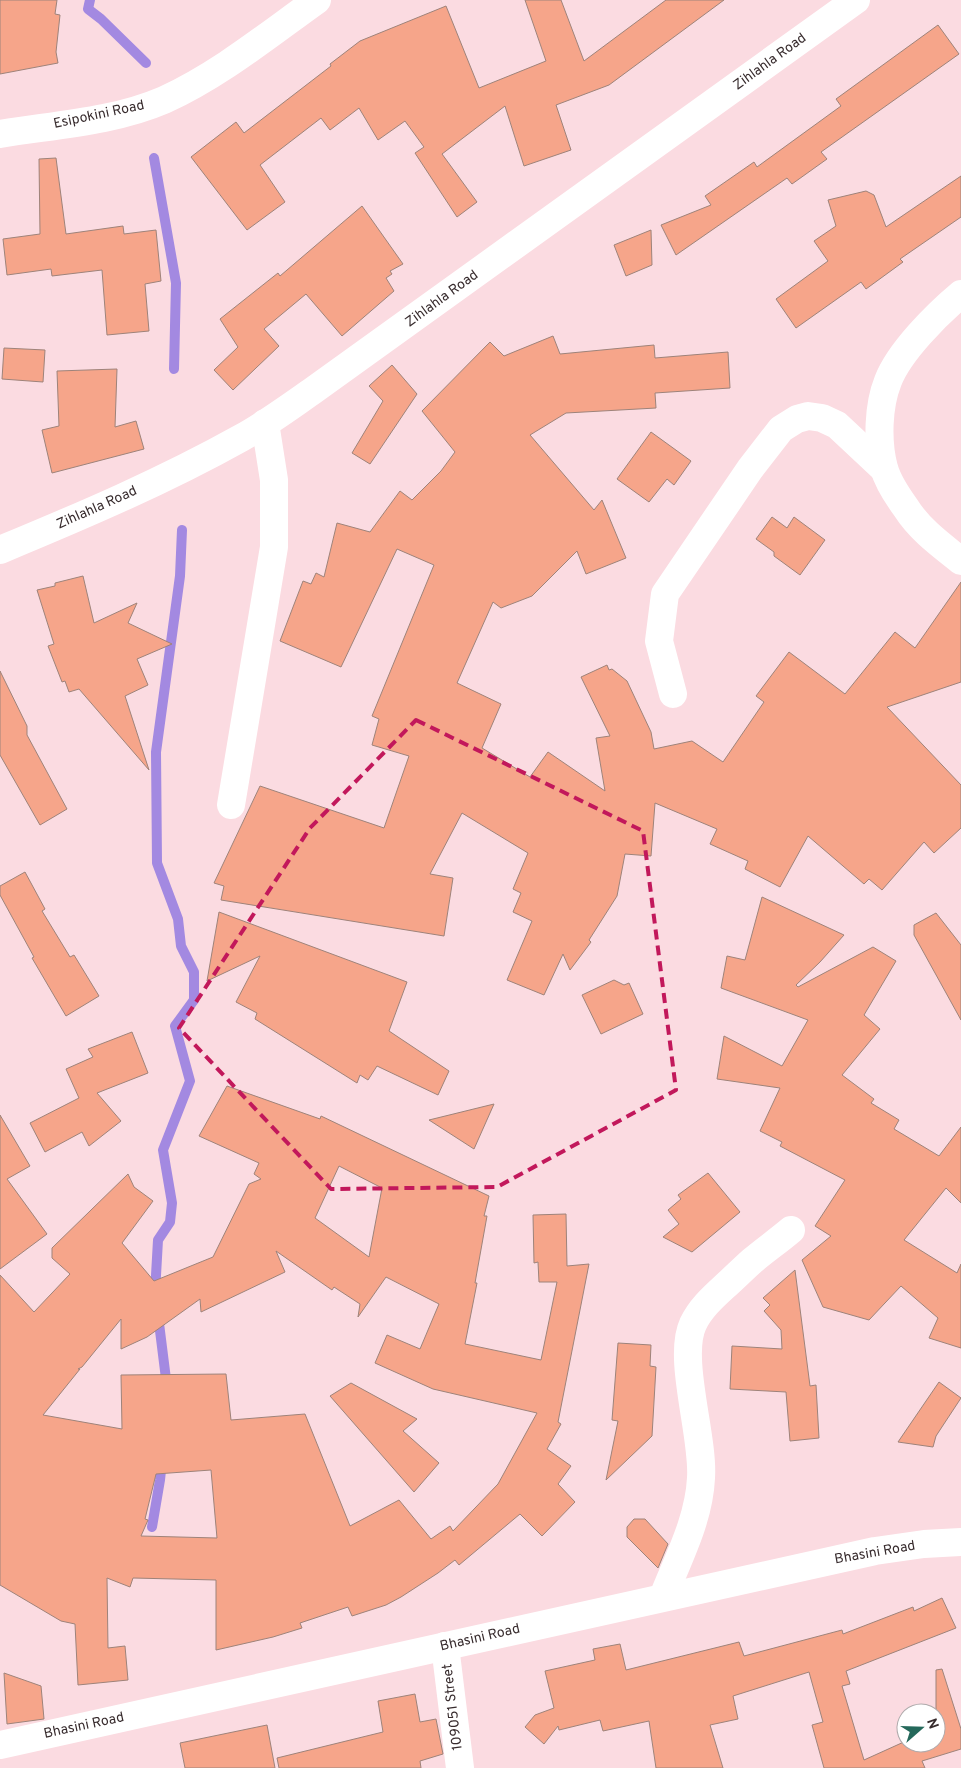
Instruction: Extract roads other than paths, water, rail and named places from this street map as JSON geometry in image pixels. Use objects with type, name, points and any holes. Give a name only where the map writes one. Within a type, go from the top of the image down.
[{"type":"street","name":"Esipokini Road","points":[[0,134],[99,118],[132,111],[164,100],[211,75],[317,0]]},
{"type":"street","name":"Zihlahla Road","points":[[0,550],[171,475],[243,438],[319,387],[856,0]]},
{"type":"street","points":[[884,468],[880,441],[880,415],[888,381],[903,354],[945,307],[961,294]]},
{"type":"street","points":[[673,694],[658,641],[665,594],[750,469],[781,429],[797,419],[808,416],[822,418],[838,425],[884,468],[906,509],[931,537],[961,561]]},
{"type":"street","points":[[231,806],[274,547],[274,480],[265,423]]},
{"type":"street","points":[[663,1597],[693,1523],[699,1502],[702,1478],[701,1452],[688,1364],[688,1341],[692,1326],[699,1313],[710,1300],[752,1261],[778,1242],[790,1230]]},
{"type":"street","name":"Bhasini Road","points":[[0,1745],[875,1551],[924,1544],[961,1542]]},
{"type":"street","name":"109051 Street","points":[[446,1646],[460,1768]]},
{"type":"waterway","points":[[90,0],[88,9],[101,19],[146,63]]},
{"type":"waterway","points":[[154,158],[176,283],[174,369]]},
{"type":"waterway","points":[[155,1293],[158,1240],[170,1222],[172,1203],[163,1150],[190,1081],[175,1026],[194,1000],[194,972],[181,946],[178,919],[157,863],[156,752],[180,576],[182,530]]},
{"type":"waterway","points":[[158,1315],[167,1387]]},
{"type":"waterway","points":[[152,1527],[162,1461]]}]
